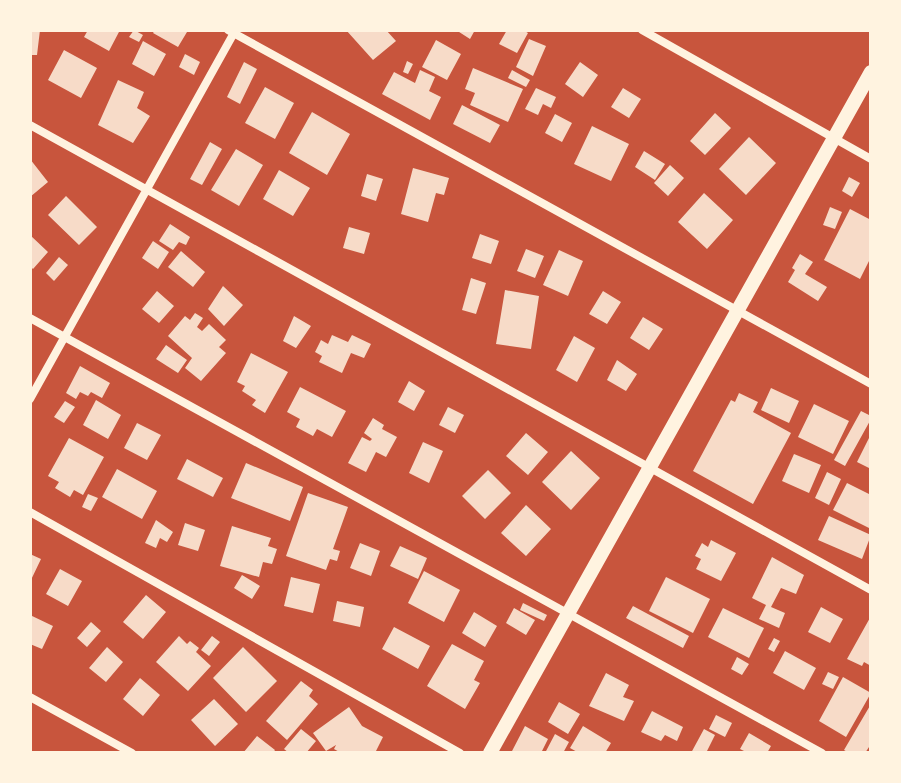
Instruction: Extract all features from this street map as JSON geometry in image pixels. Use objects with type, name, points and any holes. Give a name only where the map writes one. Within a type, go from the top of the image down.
[{"type":"street","points":[[642,30],[871,159]]},
{"type":"street","points":[[30,399],[232,31],[871,384]]},
{"type":"street","points":[[490,753],[871,72]]},
{"type":"street","points":[[30,125],[871,590]]},
{"type":"street","points":[[30,318],[822,753]]},
{"type":"street","points":[[30,512],[460,753]]},
{"type":"street","points":[[30,697],[132,753]]},
{"type":"building","points":[[30,30],[40,30],[37,55],[30,55]]},
{"type":"building","points":[[88,30],[120,30],[109,51],[84,37]]},
{"type":"building","points":[[134,30],[143,35],[139,42],[129,37]]},
{"type":"building","points":[[155,30],[187,32],[178,47],[153,33]]},
{"type":"building","points":[[346,30],[386,30],[396,41],[373,60]]},
{"type":"building","points":[[456,30],[475,30],[470,39]]},
{"type":"building","points":[[507,30],[528,33],[517,53],[499,44]]},
{"type":"building","points":[[529,39],[546,46],[533,76],[516,67]]},
{"type":"building","points":[[436,40],[461,54],[447,80],[422,67]]},
{"type":"building","points":[[143,41],[166,54],[154,76],[132,64]]},
{"type":"building","points":[[64,50],[97,68],[81,98],[48,80]]},
{"type":"building","points":[[185,54],[200,62],[194,75],[179,67]]},
{"type":"building","points":[[407,61],[413,64],[408,74],[403,72]]},
{"type":"building","points":[[244,62],[257,69],[240,104],[227,97]]},
{"type":"building","points":[[580,62],[598,75],[583,97],[565,84]]},
{"type":"building","points":[[473,68],[523,89],[508,122],[470,105],[475,93],[465,89]]},
{"type":"building","points":[[420,70],[435,77],[429,91],[441,97],[430,120],[382,94],[394,72],[415,83]]},
{"type":"building","points":[[512,70],[530,80],[526,87],[508,78]]},
{"type":"building","points":[[118,80],[144,92],[137,108],[150,116],[133,143],[98,125]]},
{"type":"building","points":[[265,87],[294,103],[275,139],[245,123]]},
{"type":"building","points":[[536,88],[556,97],[551,108],[543,104],[538,115],[525,109]]},
{"type":"building","points":[[623,88],[641,99],[629,118],[611,107]]},
{"type":"building","points":[[462,105],[500,125],[490,143],[453,124]]},
{"type":"building","points":[[312,112],[350,134],[327,175],[289,153]]},
{"type":"building","points":[[715,113],[731,128],[705,155],[690,141]]},
{"type":"building","points":[[555,114],[572,123],[562,142],[545,133]]},
{"type":"building","points":[[592,126],[629,144],[611,181],[574,164]]},
{"type":"building","points":[[749,137],[776,163],[746,195],[719,169]]},
{"type":"building","points":[[210,142],[222,149],[202,185],[190,179]]},
{"type":"building","points":[[236,149],[263,165],[239,206],[211,190]]},
{"type":"building","points":[[644,151],[665,164],[655,180],[635,167]]},
{"type":"building","points":[[30,159],[48,182],[30,197]]},
{"type":"building","points":[[670,165],[684,178],[668,196],[654,183]]},
{"type":"building","points":[[413,168],[449,178],[444,195],[436,193],[428,222],[401,214]]},
{"type":"building","points":[[279,170],[310,188],[293,216],[263,199]]},
{"type":"building","points":[[367,174],[383,179],[376,201],[361,196]]},
{"type":"building","points":[[849,177],[860,183],[852,197],[842,191]]},
{"type":"building","points":[[704,193],[733,220],[707,249],[678,222]]},
{"type":"building","points":[[66,196],[97,227],[79,245],[48,215]]},
{"type":"building","points":[[830,207],[842,212],[835,229],[823,225]]},
{"type":"building","points":[[850,209],[871,220],[871,257],[860,279],[824,260]]},
{"type":"building","points":[[170,224],[190,237],[186,245],[179,242],[173,250],[159,241]]},
{"type":"building","points":[[349,227],[370,233],[364,254],[343,248]]},
{"type":"building","points":[[480,234],[499,241],[491,264],[472,258]]},
{"type":"building","points":[[30,235],[48,252],[33,269],[30,266]]},
{"type":"building","points":[[153,241],[169,252],[158,269],[142,258]]},
{"type":"building","points":[[526,249],[544,256],[535,278],[517,271]]},
{"type":"building","points":[[559,250],[583,261],[568,296],[543,285]]},
{"type":"building","points":[[181,251],[205,272],[193,287],[168,267]]},
{"type":"building","points":[[800,254],[813,262],[805,274],[827,287],[818,301],[788,282]]},
{"type":"building","points":[[59,257],[68,265],[54,281],[46,273]]},
{"type":"building","points":[[471,278],[486,283],[476,314],[462,310]]},
{"type":"building","points":[[223,286],[243,305],[224,326],[208,309]]},
{"type":"building","points":[[505,290],[539,296],[531,349],[496,344]]},
{"type":"building","points":[[157,291],[174,306],[159,323],[142,309]]},
{"type":"building","points":[[603,291],[621,302],[607,324],[589,314]]},
{"type":"building","points":[[195,313],[203,318],[197,327],[202,331],[209,324],[226,340],[219,347],[226,353],[201,381],[185,368],[192,358],[168,336],[185,316],[190,320]]},
{"type":"building","points":[[294,316],[311,326],[296,348],[283,341]]},
{"type":"building","points":[[643,317],[663,329],[649,350],[630,338]]},
{"type":"building","points":[[332,335],[348,342],[352,335],[371,344],[364,358],[351,353],[342,373],[319,362],[322,356],[315,352],[321,340],[328,344]]},
{"type":"building","points":[[574,336],[595,348],[577,382],[556,370]]},
{"type":"building","points":[[166,345],[187,360],[178,373],[156,359]]},
{"type":"building","points":[[251,353],[288,372],[265,413],[252,405],[256,400],[242,391],[245,386],[237,382]]},
{"type":"building","points":[[617,360],[637,374],[626,391],[607,380]]},
{"type":"building","points":[[80,366],[110,383],[102,398],[91,392],[88,396],[80,392],[76,399],[66,393]]},
{"type":"building","points":[[409,381],[425,391],[414,411],[398,402]]},
{"type":"building","points":[[300,387],[346,411],[332,437],[317,429],[313,436],[296,427],[300,419],[287,412]]},
{"type":"building","points":[[771,388],[799,401],[789,423],[761,410]]},
{"type":"building","points":[[739,393],[758,402],[753,412],[791,433],[753,504],[693,471],[731,400],[735,402]]},
{"type":"building","points":[[96,400],[121,415],[108,439],[83,425]]},
{"type":"building","points":[[65,401],[75,407],[64,423],[54,417]]},
{"type":"building","points":[[814,404],[849,421],[833,454],[798,437]]},
{"type":"building","points":[[448,407],[464,415],[455,433],[439,425]]},
{"type":"building","points":[[861,411],[871,419],[845,466],[834,460]]},
{"type":"building","points":[[373,418],[384,425],[382,429],[397,437],[386,457],[376,452],[366,472],[348,463],[362,437],[372,439],[364,433]]},
{"type":"building","points":[[137,423],[161,435],[147,460],[124,448]]},
{"type":"building","points":[[526,433],[548,452],[528,475],[506,456]]},
{"type":"building","points":[[69,438],[104,457],[83,495],[74,490],[70,497],[55,488],[59,482],[48,476]]},
{"type":"building","points":[[871,439],[871,469],[857,462]]},
{"type":"building","points":[[423,442],[443,451],[429,483],[409,473]]},
{"type":"building","points":[[571,451],[600,478],[571,510],[542,482]]},
{"type":"building","points":[[794,454],[821,465],[809,493],[782,481]]},
{"type":"building","points":[[187,459],[223,478],[213,497],[177,479]]},
{"type":"building","points":[[246,463],[303,487],[290,521],[231,498]]},
{"type":"building","points":[[117,469],[157,491],[142,519],[102,497]]},
{"type":"building","points":[[488,470],[511,493],[485,519],[462,496]]},
{"type":"building","points":[[827,472],[841,479],[829,505],[815,498]]},
{"type":"building","points":[[847,483],[871,495],[871,529],[833,510]]},
{"type":"building","points":[[308,493],[348,507],[333,549],[340,551],[337,561],[330,559],[326,570],[286,556]]},
{"type":"building","points":[[88,494],[98,498],[91,511],[82,507]]},
{"type":"building","points":[[526,505],[551,529],[526,556],[501,533]]},
{"type":"building","points":[[829,516],[871,535],[862,559],[818,540]]},
{"type":"building","points":[[156,520],[173,532],[167,542],[160,538],[156,548],[145,543]]},
{"type":"building","points":[[185,523],[205,530],[198,551],[178,545]]},
{"type":"building","points":[[232,526],[271,538],[268,546],[277,549],[272,564],[263,562],[259,577],[220,566]]},
{"type":"building","points":[[711,540],[736,553],[721,581],[696,569],[701,559],[695,556],[702,543],[708,547]]},
{"type":"building","points":[[360,543],[380,551],[371,576],[350,568]]},
{"type":"building","points":[[400,546],[427,558],[418,579],[390,566]]},
{"type":"building","points":[[30,554],[41,559],[30,582]]},
{"type":"building","points":[[772,557],[804,575],[796,594],[781,588],[771,607],[785,613],[779,628],[759,619],[766,605],[752,598]]},
{"type":"building","points":[[60,569],[82,581],[68,606],[46,594]]},
{"type":"building","points":[[424,571],[460,590],[444,622],[408,603]]},
{"type":"building","points":[[242,575],[260,586],[252,599],[234,588]]},
{"type":"building","points":[[291,577],[320,584],[313,613],[284,606]]},
{"type":"building","points":[[666,577],[710,599],[693,633],[649,611]]},
{"type":"building","points":[[146,595],[166,612],[143,639],[123,622]]},
{"type":"building","points":[[337,601],[364,607],[360,627],[333,621]]},
{"type":"building","points":[[523,603],[547,615],[544,621],[520,610]]},
{"type":"building","points":[[633,606],[689,636],[683,648],[626,618]]},
{"type":"building","points":[[821,607],[843,619],[830,643],[808,632]]},
{"type":"building","points":[[514,608],[535,620],[526,635],[506,623]]},
{"type":"building","points":[[723,608],[764,628],[749,658],[708,637]]},
{"type":"building","points":[[474,612],[497,626],[485,647],[462,633]]},
{"type":"building","points":[[30,615],[53,626],[42,649],[30,644]]},
{"type":"building","points":[[871,616],[871,666],[864,662],[862,666],[847,659]]},
{"type":"building","points":[[91,622],[101,631],[87,647],[77,638]]},
{"type":"building","points":[[394,627],[430,646],[418,669],[382,649]]},
{"type":"building","points":[[179,636],[187,644],[190,641],[199,648],[196,652],[211,666],[188,691],[156,662]]},
{"type":"building","points":[[212,636],[220,642],[209,656],[201,650]]},
{"type":"building","points":[[774,638],[780,641],[774,652],[768,649]]},
{"type":"building","points":[[452,644],[484,661],[474,680],[480,683],[465,709],[427,686]]},
{"type":"building","points":[[107,647],[123,662],[106,682],[89,668]]},
{"type":"building","points":[[243,647],[277,681],[246,712],[213,678]]},
{"type":"building","points":[[785,651],[816,668],[804,690],[773,673]]},
{"type":"building","points":[[737,657],[749,664],[742,675],[731,669]]},
{"type":"building","points":[[828,672],[839,677],[833,689],[822,684]]},
{"type":"building","points":[[606,673],[629,685],[623,697],[634,701],[624,721],[589,706]]},
{"type":"building","points":[[843,677],[871,693],[846,737],[819,721]]},
{"type":"building","points":[[140,678],[160,695],[143,716],[123,699]]},
{"type":"building","points":[[301,681],[313,690],[309,696],[318,704],[287,740],[266,721]]},
{"type":"building","points":[[214,699],[238,724],[215,746],[191,720]]},
{"type":"building","points":[[559,702],[580,714],[568,734],[548,722]]},
{"type":"building","points":[[871,704],[871,744],[865,753],[849,753],[844,750]]},
{"type":"building","points":[[349,707],[362,726],[383,737],[375,753],[341,753],[334,749],[336,745],[326,751],[313,733]]},
{"type":"building","points":[[652,711],[683,727],[677,741],[665,735],[661,741],[641,732]]},
{"type":"building","points":[[716,715],[732,723],[725,737],[709,729]]},
{"type":"building","points":[[525,726],[548,739],[541,753],[511,753]]},
{"type":"building","points":[[583,726],[611,743],[605,753],[579,753],[570,748]]},
{"type":"building","points":[[301,729],[316,741],[306,753],[289,753],[284,749]]},
{"type":"building","points":[[704,729],[715,735],[706,753],[691,753]]},
{"type":"building","points":[[749,733],[771,746],[767,753],[748,753],[740,749]]},
{"type":"building","points":[[555,734],[569,742],[563,753],[545,753]]},
{"type":"building","points":[[257,736],[275,750],[273,753],[243,753]]}]
